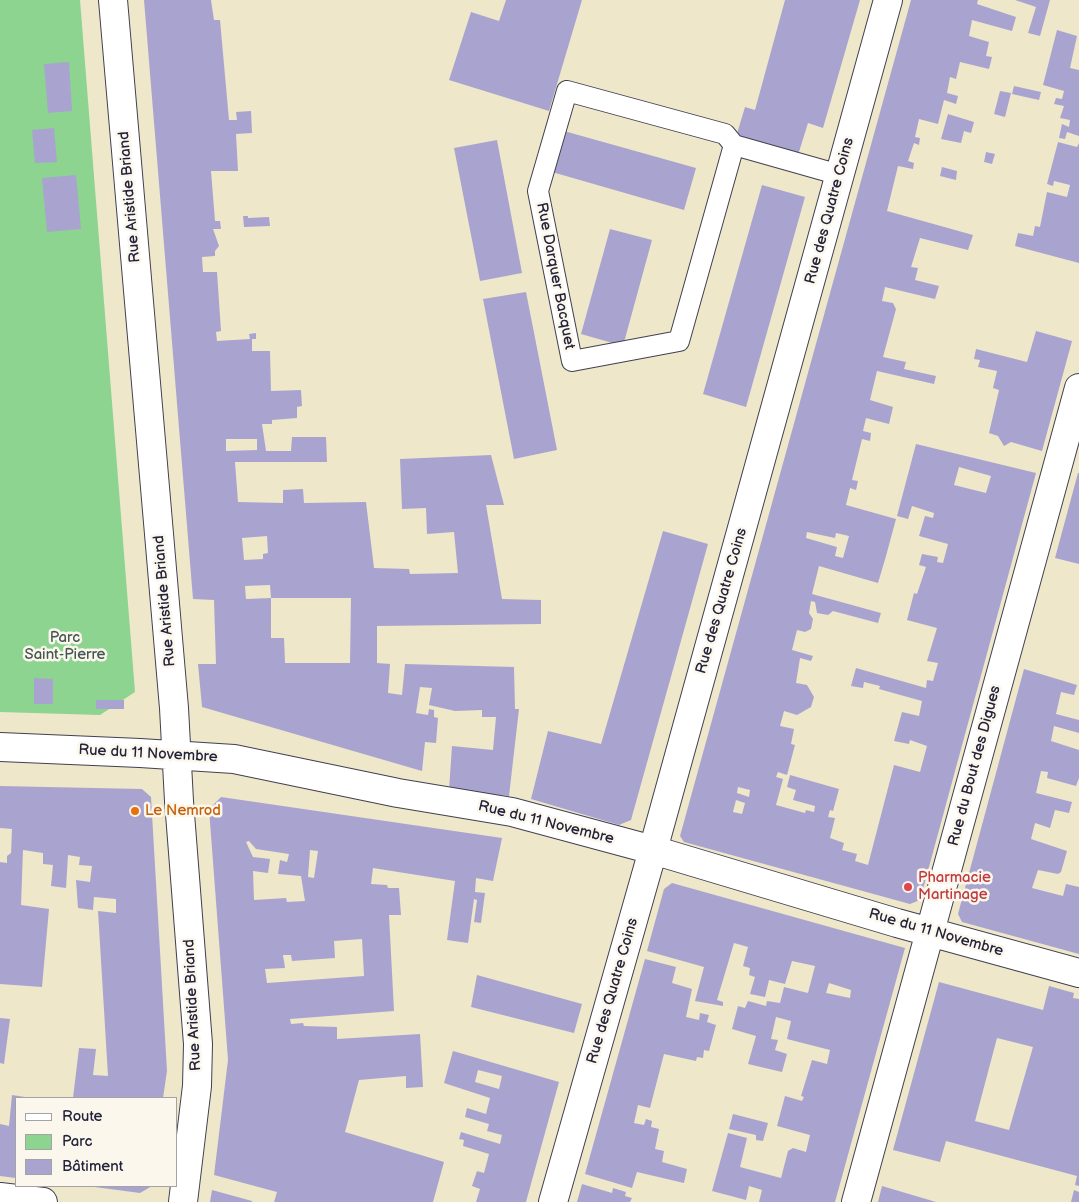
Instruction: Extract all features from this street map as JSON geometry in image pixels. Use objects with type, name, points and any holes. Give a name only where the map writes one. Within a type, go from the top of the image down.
[{"type":"street","name":"Rue Aristide Briand","points":[[113,0],[174,708],[198,1044],[197,1086],[183,1202]]},
{"type":"street","name":"Rue des Quatre Coins","points":[[552,1202],[653,850],[888,0]]},
{"type":"street","name":"Rue du Bout des Digues","points":[[856,1202],[1079,388]]},
{"type":"street","name":"Rue du 11 Novembre","points":[[0,747],[177,755],[259,764],[398,793],[487,807],[653,850],[930,932],[1079,973]]},
{"type":"street","points":[[0,1197],[43,1202]]},
{"type":"lane","name":"Rue Darquer Bacquet","points":[[734,145],[679,341],[572,360],[538,191],[567,91],[725,134],[734,145],[840,175]]},
{"type":"green space","name":"Parc Saint-Pierre","points":[[0,0],[80,0],[135,692],[100,715],[0,712]]},
{"type":"building","points":[[144,0],[211,0],[214,20],[220,20],[229,120],[237,120],[236,112],[251,111],[252,133],[236,134],[238,171],[211,171],[215,221],[220,221],[221,229],[213,229],[219,246],[215,251],[215,256],[202,257],[203,272],[217,272],[221,331],[216,332],[217,341],[250,339],[249,334],[256,333],[256,339],[252,339],[252,351],[270,351],[271,391],[301,390],[302,406],[297,407],[297,418],[272,420],[272,424],[262,424],[266,451],[291,451],[292,437],[326,437],[327,462],[235,462],[238,502],[283,503],[283,490],[303,489],[304,503],[366,502],[374,568],[409,569],[410,574],[458,573],[454,532],[427,534],[426,508],[402,509],[400,459],[491,455],[504,505],[486,505],[502,599],[541,600],[541,624],[377,626],[377,663],[390,664],[388,693],[402,695],[405,664],[514,667],[515,709],[519,709],[509,796],[449,790],[452,746],[493,750],[496,717],[482,717],[482,710],[455,711],[429,705],[432,688],[420,687],[416,713],[428,715],[429,709],[434,710],[434,717],[438,718],[436,743],[425,742],[422,771],[202,707],[198,664],[216,664],[214,600],[193,599]],"holes":[[[226,439],[257,439],[257,450],[226,451]],[[267,536],[268,553],[263,554],[263,559],[244,560],[242,538]],[[270,585],[271,598],[246,599],[245,586]],[[271,598],[351,598],[350,663],[285,663],[284,638],[271,638]]]},
{"type":"building","points":[[506,0],[582,0],[549,111],[449,80],[471,12],[499,21]]},
{"type":"building","points":[[785,0],[860,0],[823,128],[808,123],[798,155],[736,137],[745,107],[755,110]]},
{"type":"building","points":[[911,0],[978,0],[977,4],[1016,17],[1012,31],[972,20],[969,36],[989,42],[986,56],[992,57],[989,69],[960,62],[956,79],[950,77],[947,93],[958,96],[956,104],[944,100],[938,124],[919,119],[915,137],[920,138],[919,145],[914,143],[908,161],[914,163],[913,169],[898,166],[887,211],[973,235],[968,250],[920,238],[911,267],[918,268],[915,280],[939,286],[935,299],[885,287],[882,301],[893,303],[896,309],[883,357],[906,362],[904,369],[936,376],[934,384],[877,371],[870,400],[893,407],[889,424],[866,418],[863,431],[871,433],[870,441],[862,439],[852,480],[858,481],[856,490],[850,488],[846,505],[896,519],[886,556],[878,583],[819,566],[812,594],[881,613],[878,623],[833,611],[828,615],[817,613],[815,602],[811,601],[809,613],[813,619],[811,629],[805,632],[797,630],[792,650],[813,656],[811,661],[800,658],[796,683],[807,685],[814,697],[811,707],[797,715],[784,711],[780,726],[794,729],[791,744],[795,745],[787,775],[778,772],[776,777],[783,779],[776,805],[805,813],[806,810],[814,812],[815,806],[793,800],[796,790],[787,787],[790,775],[839,789],[833,811],[830,810],[828,817],[835,818],[830,838],[844,843],[842,850],[857,854],[855,861],[868,865],[894,765],[920,772],[927,746],[910,740],[909,744],[894,741],[902,712],[919,716],[922,701],[879,689],[880,686],[864,682],[863,688],[851,686],[856,668],[926,688],[927,680],[933,681],[938,663],[927,661],[937,628],[907,620],[914,593],[917,594],[926,567],[919,565],[922,554],[938,557],[937,562],[943,563],[948,544],[919,536],[925,516],[933,518],[934,513],[912,506],[908,519],[897,516],[916,444],[1036,473],[920,900],[910,904],[684,842],[680,836]],"holes":[[[959,467],[991,476],[986,493],[954,485]],[[807,532],[835,538],[836,533],[849,536],[843,558],[835,556],[837,547],[806,538]],[[738,787],[750,790],[749,797],[737,793]],[[736,800],[745,803],[742,814],[733,812]]]},
{"type":"building","points":[[1015,0],[1050,0],[1040,36],[1028,33],[1036,7]]},
{"type":"building","points":[[1057,30],[1077,36],[1070,68],[1079,70],[1079,136],[1067,132],[1065,139],[1059,138],[1062,124],[1069,127],[1070,120],[1060,118],[1064,106],[1054,104],[1056,98],[1062,99],[1064,91],[1043,85]]},
{"type":"building","points":[[69,62],[72,111],[48,113],[44,64]]},
{"type":"building","points":[[1014,86],[1041,92],[1039,100],[1012,94]]},
{"type":"building","points":[[1000,91],[1011,93],[1005,117],[994,114]]},
{"type":"building","points":[[948,114],[974,122],[971,133],[964,131],[961,143],[941,139]]},
{"type":"building","points":[[54,128],[57,162],[35,163],[32,130]]},
{"type":"building","points":[[564,131],[696,168],[684,210],[552,172]]},
{"type":"building","points":[[497,140],[522,273],[480,281],[454,148]]},
{"type":"building","points":[[1058,142],[1077,147],[1079,143],[1079,263],[1015,246],[1018,233],[1033,236],[1035,226],[1040,227],[1047,192],[1067,197],[1070,185],[1054,181],[1053,186],[1047,184]]},
{"type":"building","points":[[986,152],[995,154],[992,164],[984,162]]},
{"type":"building","points":[[942,167],[957,171],[956,180],[940,176]]},
{"type":"building","points":[[76,175],[81,229],[47,232],[42,178]]},
{"type":"building","points":[[762,185],[805,197],[746,407],[703,394]]},
{"type":"building","points":[[243,216],[248,216],[248,218],[269,217],[270,226],[244,227]]},
{"type":"building","points":[[610,229],[652,240],[623,346],[581,334]]},
{"type":"building","points":[[526,292],[557,450],[514,459],[483,299]]},
{"type":"building","points":[[1036,331],[1072,341],[1042,451],[1011,442],[1004,446],[998,436],[989,433],[999,390],[993,388],[997,371],[978,367],[980,360],[974,359],[976,349],[1027,362]]},
{"type":"building","points":[[1079,473],[1079,564],[1055,558]]},
{"type":"building","points":[[663,531],[708,544],[631,820],[619,825],[531,799],[548,731],[601,744]]},
{"type":"building","points":[[1024,669],[1077,685],[1074,695],[1061,692],[1056,714],[1079,720],[1079,733],[1054,726],[1051,741],[1079,750],[1079,778],[1076,786],[1047,778],[1048,772],[1041,771],[1036,793],[1072,802],[1069,813],[1055,810],[1050,828],[1035,823],[1031,839],[1067,851],[1061,872],[1058,874],[1038,870],[1032,888],[1063,896],[1066,884],[1079,887],[1079,954],[962,922],[958,914]]},
{"type":"building","points":[[34,678],[53,679],[53,704],[34,704]]},
{"type":"building","points":[[96,700],[124,700],[124,709],[96,709]]},
{"type":"building","points":[[0,786],[142,789],[151,797],[167,1071],[163,1097],[73,1097],[79,1048],[96,1049],[93,1075],[108,1076],[98,911],[116,913],[116,899],[94,897],[93,910],[78,908],[76,880],[90,882],[92,866],[79,865],[80,857],[68,855],[66,888],[51,886],[53,865],[43,864],[43,853],[23,850],[21,905],[49,909],[42,987],[0,984],[0,862],[7,863],[7,856],[11,853],[12,829],[0,828]]},
{"type":"building","points":[[221,797],[502,838],[493,881],[476,878],[475,892],[485,893],[481,923],[474,922],[477,900],[474,899],[468,943],[447,940],[455,881],[373,868],[371,884],[387,885],[388,888],[399,888],[401,915],[389,915],[394,1011],[290,1019],[291,1024],[303,1023],[304,1026],[337,1027],[337,1039],[420,1034],[423,1087],[406,1088],[406,1076],[359,1080],[345,1132],[444,1162],[433,1202],[274,1202],[277,1192],[214,1175],[228,1060],[209,809]],"holes":[[[249,841],[256,849],[289,854],[287,862],[280,860],[278,874],[301,876],[305,901],[287,902],[286,898],[254,900],[253,871],[268,873],[270,859],[253,857],[246,842]],[[310,850],[318,851],[314,878],[308,877]],[[362,939],[364,976],[267,983],[265,969],[285,968],[283,955],[291,955],[292,961],[335,958],[334,941]]]},
{"type":"building","points":[[672,883],[905,948],[835,1202],[759,1202],[762,1190],[749,1186],[746,1200],[712,1191],[728,1133],[747,1138],[740,1167],[781,1178],[788,1151],[793,1148],[806,1152],[810,1135],[777,1126],[785,1096],[802,1101],[804,1097],[801,1096],[812,1060],[827,1064],[830,1050],[787,1039],[791,1021],[776,1017],[771,1039],[778,1040],[775,1050],[787,1054],[782,1072],[748,1064],[756,1036],[732,1029],[738,1006],[745,1008],[748,1001],[766,1006],[767,1001],[780,1003],[784,987],[808,993],[815,966],[792,961],[785,984],[769,980],[765,997],[750,994],[755,977],[749,975],[750,968],[743,966],[748,947],[734,943],[717,1000],[723,1002],[723,1006],[695,1001],[704,967],[647,951],[664,889]],"holes":[[[829,983],[851,990],[850,998],[826,993]]]},
{"type":"building","points":[[645,959],[676,967],[672,983],[692,989],[686,1017],[699,1020],[700,1013],[709,1015],[707,1022],[716,1025],[709,1051],[704,1050],[703,1058],[697,1057],[696,1061],[664,1054],[650,1108],[638,1105],[634,1123],[644,1125],[646,1119],[652,1121],[651,1127],[659,1129],[655,1149],[664,1151],[662,1162],[687,1169],[684,1183],[637,1172],[632,1188],[585,1174]]},
{"type":"building","points":[[477,975],[582,1004],[574,1033],[471,1007]]},
{"type":"building","points":[[939,982],[1043,1010],[1049,986],[1074,993],[1073,998],[1079,999],[1079,1186],[1075,1185],[1077,1176],[946,1141],[940,1162],[893,1150]],"holes":[[[997,1038],[1033,1047],[1009,1130],[975,1121]]]},
{"type":"building","points":[[0,1018],[10,1019],[4,1064],[0,1063]]},
{"type":"building","points":[[453,1051],[559,1082],[526,1202],[476,1202],[480,1189],[472,1186],[477,1171],[484,1173],[489,1154],[463,1146],[464,1140],[459,1139],[461,1132],[500,1144],[502,1135],[487,1131],[489,1124],[465,1117],[467,1108],[486,1114],[490,1098],[444,1083]],"holes":[[[478,1070],[502,1076],[499,1089],[475,1082]]]},
{"type":"building","points":[[12,1095],[25,1097],[15,1097],[15,1178],[0,1176],[0,1124],[9,1126]]},
{"type":"building","points":[[733,1114],[768,1123],[763,1141],[756,1140],[756,1135],[729,1129]]},
{"type":"building","points":[[582,1184],[612,1193],[613,1188],[626,1192],[625,1196],[632,1198],[630,1202],[577,1202]]},
{"type":"building","points":[[882,1186],[936,1202],[878,1202]]},
{"type":"building","points":[[95,1187],[150,1187],[140,1193]]},
{"type":"building","points":[[212,1190],[252,1201],[252,1202],[210,1202]]},
{"type":"building","points":[[1074,1190],[1079,1192],[1079,1202],[1071,1202]]},
{"type":"place","name":"Le Nemrod","points":[[135,811]]},
{"type":"place","name":"Pharmacie Martinage","points":[[908,887]]}]
